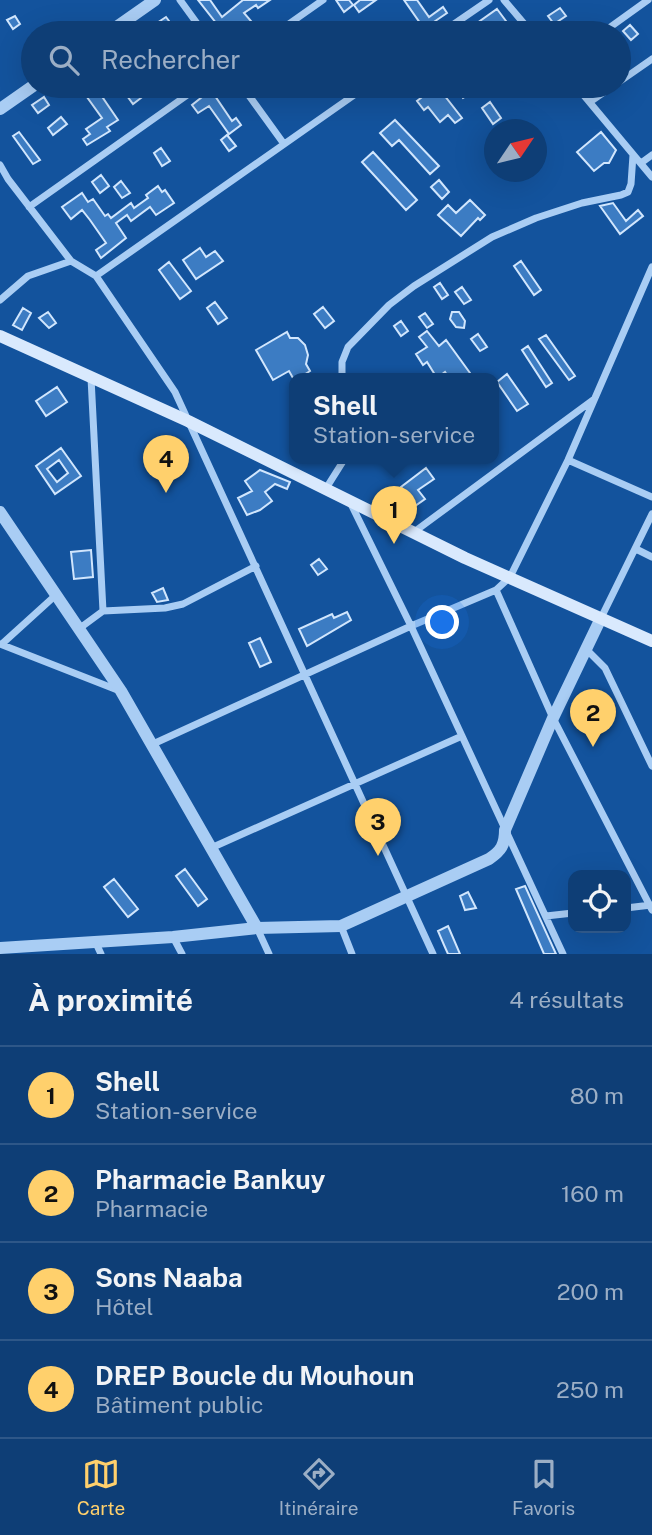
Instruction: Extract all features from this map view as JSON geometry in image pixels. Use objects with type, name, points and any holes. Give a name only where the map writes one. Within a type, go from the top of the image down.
[{"type":"main road","points":[[0,335],[188,421],[413,534],[652,641]]},
{"type":"street","points":[[125,21],[155,0]]},
{"type":"street","points":[[180,0],[195,21]]},
{"type":"street","points":[[293,21],[324,0]]},
{"type":"street","points":[[459,21],[489,0]]},
{"type":"street","points":[[505,0],[522,21]]},
{"type":"street","points":[[619,21],[648,0]]},
{"type":"street","points":[[631,74],[652,59]]},
{"type":"street","points":[[0,109],[21,94]]},
{"type":"street","points":[[29,208],[184,98]]},
{"type":"street","points":[[251,98],[284,144]]},
{"type":"street","points":[[96,276],[350,98]]},
{"type":"street","points":[[586,98],[652,177]]},
{"type":"street","points":[[590,102],[596,98]]},
{"type":"street","points":[[342,373],[342,362],[348,347],[389,305],[414,286],[492,237],[582,202],[621,195],[628,191],[634,155]]},
{"type":"street","points":[[641,163],[652,155]]},
{"type":"street","points":[[0,165],[29,208],[71,261],[96,276],[175,392],[433,954]]},
{"type":"street","points":[[0,300],[28,276],[71,261]]},
{"type":"street","points":[[153,744],[496,590],[510,576],[568,460],[652,267]]},
{"type":"street","points":[[91,378],[103,611]]},
{"type":"street","points":[[413,534],[593,399]]},
{"type":"street","points":[[568,460],[652,497]]},
{"type":"street","points":[[325,490],[341,464]]},
{"type":"street","points":[[350,503],[411,626],[563,954]]},
{"type":"street","points":[[0,512],[121,691],[257,928],[269,954]]},
{"type":"street","points":[[3,950],[257,928],[341,926],[409,897],[499,852],[505,842],[505,830],[553,718],[652,514]]},
{"type":"street","points":[[636,550],[652,557]]},
{"type":"street","points":[[80,628],[103,611],[165,608],[183,604],[256,566]]},
{"type":"street","points":[[496,590],[553,718],[651,906],[631,908]]},
{"type":"street","points":[[57,594],[1,644],[121,691]]},
{"type":"street","points":[[587,650],[605,668],[652,766]]},
{"type":"street","points":[[211,848],[462,736]]},
{"type":"street","points":[[546,916],[568,914]]},
{"type":"street","points":[[341,926],[352,954]]},
{"type":"street","points":[[173,937],[182,954]]},
{"type":"street","points":[[95,941],[101,954]]},
{"type":"building","points":[[198,0],[210,0],[222,17],[243,0],[270,0],[244,13],[251,21],[215,21]]},
{"type":"building","points":[[336,0],[349,0],[353,5],[344,12]]},
{"type":"building","points":[[360,0],[376,0],[359,12],[354,5]]},
{"type":"building","points":[[404,0],[417,0],[429,17],[443,7],[447,13],[435,21],[419,21]]},
{"type":"building","points":[[560,8],[566,16],[558,21],[552,21],[548,16]]},
{"type":"building","points":[[497,9],[506,21],[480,21]]},
{"type":"building","points":[[15,16],[20,24],[13,29],[7,20]]},
{"type":"building","points":[[631,26],[638,34],[631,40]]},
{"type":"building","points":[[45,98],[49,105],[38,113],[32,105]]},
{"type":"building","points":[[88,98],[103,98],[118,120],[107,127],[110,131],[87,145],[83,139],[90,134],[86,129],[102,118]]},
{"type":"building","points":[[129,98],[141,98],[133,104]]},
{"type":"building","points":[[201,98],[216,98],[232,121],[236,118],[241,125],[229,134],[209,106],[198,113],[192,105]]},
{"type":"building","points":[[421,98],[446,98],[462,118],[455,123],[448,115],[440,122],[428,107],[424,110],[417,101]]},
{"type":"building","points":[[490,102],[501,118],[490,119],[482,108]]},
{"type":"building","points":[[61,117],[67,124],[53,135],[48,128]]},
{"type":"building","points":[[395,120],[439,166],[430,174],[399,140],[392,146],[380,133]]},
{"type":"building","points":[[19,132],[40,160],[33,164],[13,136]]},
{"type":"building","points":[[601,132],[616,150],[609,163],[604,163],[594,171],[577,152]]},
{"type":"building","points":[[227,135],[236,146],[229,151],[221,140]]},
{"type":"building","points":[[161,148],[170,161],[162,166],[154,153]]},
{"type":"building","points":[[373,152],[417,200],[406,210],[362,162]]},
{"type":"building","points":[[101,175],[109,186],[100,193],[92,182]]},
{"type":"building","points":[[439,180],[449,192],[442,199],[431,187]]},
{"type":"building","points":[[121,181],[130,193],[122,198],[114,187]]},
{"type":"building","points":[[158,186],[162,192],[165,190],[174,203],[156,215],[150,207],[131,221],[127,215],[116,223],[126,238],[101,258],[96,250],[106,243],[90,220],[82,210],[71,219],[62,207],[82,193],[88,202],[93,199],[105,216],[108,214],[111,218],[131,203],[134,208]]},
{"type":"building","points":[[470,200],[485,215],[480,220],[478,218],[461,236],[438,215],[448,205],[456,213]]},
{"type":"building","points":[[613,203],[626,221],[638,210],[643,216],[620,234],[600,206]]},
{"type":"building","points":[[200,248],[206,257],[215,251],[223,261],[196,279],[183,260]]},
{"type":"building","points":[[521,261],[541,290],[534,295],[514,266]]},
{"type":"building","points":[[169,262],[191,291],[180,299],[159,270]]},
{"type":"building","points":[[440,283],[448,295],[442,299],[434,287]]},
{"type":"building","points":[[462,287],[471,300],[464,304],[455,292]]},
{"type":"building","points":[[215,302],[227,318],[218,324],[207,308]]},
{"type":"building","points":[[323,307],[334,321],[325,328],[314,314]]},
{"type":"building","points":[[23,308],[31,313],[22,330],[13,325]]},
{"type":"building","points":[[48,312],[56,323],[49,328],[39,318]]},
{"type":"building","points":[[452,312],[459,312],[465,321],[464,328],[456,327],[450,319]]},
{"type":"building","points":[[425,313],[433,324],[427,328],[419,317]]},
{"type":"building","points":[[401,321],[408,331],[401,336],[394,326]]},
{"type":"building","points":[[427,331],[439,346],[446,340],[470,373],[434,373],[427,362],[423,365],[416,354],[427,347],[419,337]]},
{"type":"building","points":[[287,332],[290,338],[298,338],[305,345],[308,355],[306,364],[310,371],[289,371],[273,380],[256,350]]},
{"type":"building","points":[[478,334],[487,347],[480,351],[471,339]]},
{"type":"building","points":[[546,335],[575,376],[569,380],[539,339]]},
{"type":"building","points":[[528,346],[552,383],[546,387],[522,350]]},
{"type":"building","points":[[507,374],[528,404],[517,411],[499,385],[499,380]]},
{"type":"building","points":[[57,387],[67,402],[46,416],[36,401]]},
{"type":"building","points":[[61,448],[81,476],[55,494],[36,466]],"holes":[[[59,460],[68,473],[57,482],[47,469]]]},
{"type":"building","points":[[426,468],[434,479],[418,490],[425,499],[415,506],[401,487]]},
{"type":"building","points":[[260,470],[290,482],[287,489],[275,484],[265,492],[272,501],[247,515],[238,498],[252,491],[245,481]]},
{"type":"building","points":[[91,550],[93,577],[74,579],[71,552]]},
{"type":"building","points":[[319,559],[327,569],[318,575],[311,565]]},
{"type":"building","points":[[163,588],[168,600],[157,602],[152,593]]},
{"type":"building","points":[[347,612],[351,620],[307,646],[299,629],[332,614],[334,618]]},
{"type":"building","points":[[260,638],[271,662],[260,667],[249,643]]},
{"type":"building","points":[[185,869],[207,899],[198,906],[176,876]]},
{"type":"building","points":[[114,879],[138,909],[128,917],[104,887]]},
{"type":"building","points":[[525,886],[556,954],[544,954],[516,889]]},
{"type":"building","points":[[468,892],[476,908],[465,910],[460,896]]},
{"type":"building","points":[[448,926],[460,954],[448,954],[438,931]]},
{"type":"place","name":"DREP Boucle du Mouhoun","points":[[166,493]]},
{"type":"place","name":"Shell","points":[[394,544]]},
{"type":"place","name":"Pharmacie Bankuy","points":[[593,747]]},
{"type":"place","name":"Sons Naaba","points":[[378,856]]}]
